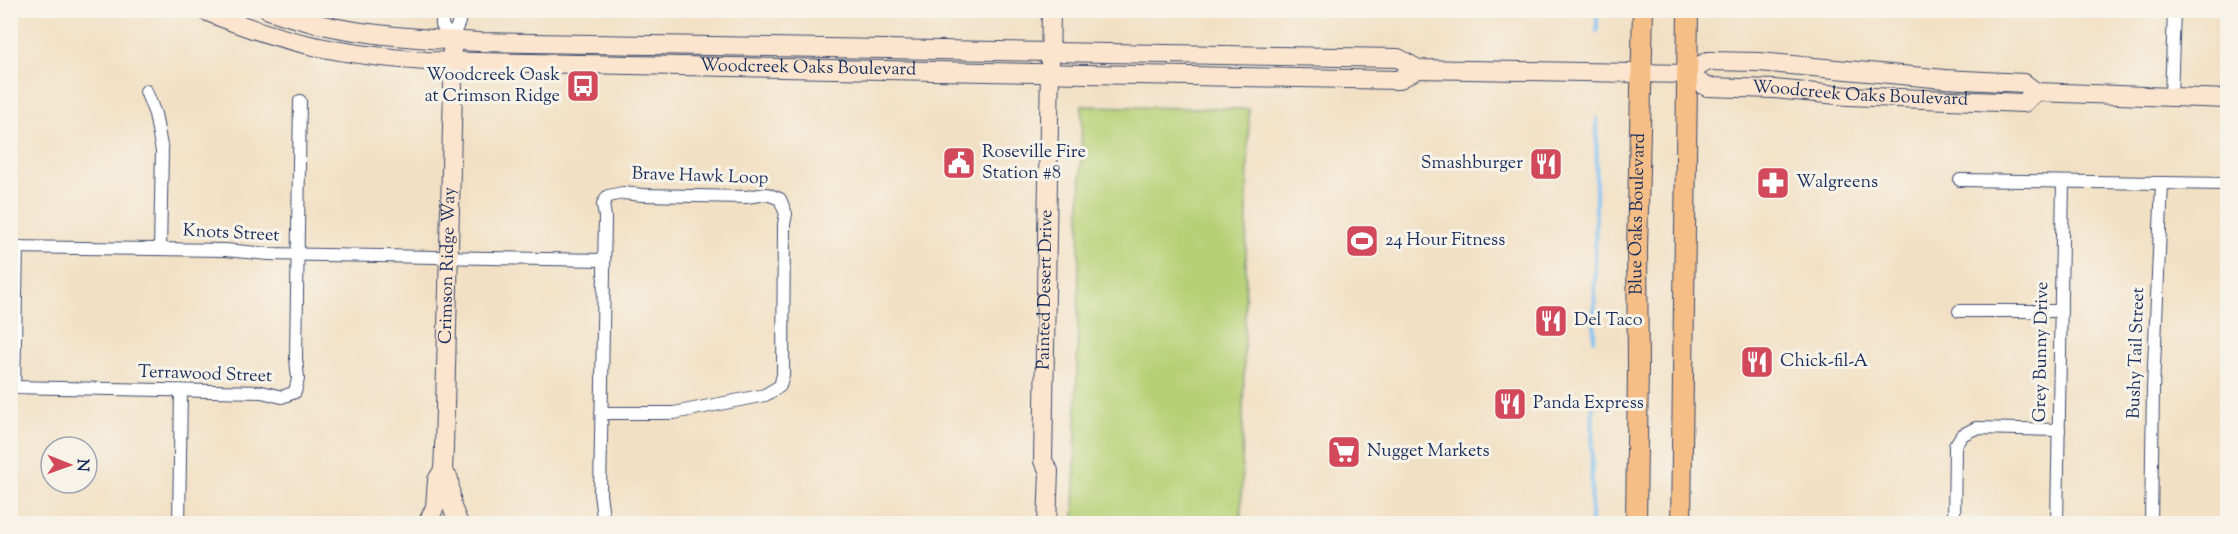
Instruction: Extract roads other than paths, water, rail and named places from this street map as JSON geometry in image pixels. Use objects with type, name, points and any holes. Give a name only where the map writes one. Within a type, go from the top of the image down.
[{"type":"main road","name":"Woodcreek Oaks Boulevard","points":[[203,10],[280,39],[318,48],[365,56],[452,62],[1398,80],[1418,69]]},
{"type":"main road","name":"Woodcreek Oaks Boulevard","points":[[269,10],[318,25],[372,34],[451,40],[1398,58],[1418,69],[1642,74],[1686,74],[1708,61],[1759,62],[1945,79],[2024,82],[2036,92],[2228,99]]},
{"type":"main road","name":"Painted Desert Drive","points":[[1047,524],[1049,471],[1043,461],[1051,10]]},
{"type":"main road","name":"Blue Oaks Boulevard","points":[[1636,524],[1637,249],[1643,10]]},
{"type":"main road","points":[[1681,524],[1688,10]]},
{"type":"main road","name":"Crimson Ridge Way","points":[[427,524],[435,507],[437,480],[443,470],[450,258],[451,40]]},
{"type":"main road","name":"Woodcreek Oaks Boulevard","points":[[1686,74],[1707,87],[1774,88],[1848,96],[2024,103],[2036,92]]},
{"type":"main road","name":"Painted Desert Drive","points":[[1035,524],[1036,471],[1043,461]]},
{"type":"main road","name":"Crimson Ridge Way","points":[[443,470],[449,479],[452,507],[459,524]]},
{"type":"street","points":[[442,10],[442,25],[451,40]]},
{"type":"street","points":[[451,40],[459,22],[459,10]]},
{"type":"street","points":[[2171,97],[2174,10]]},
{"type":"street","points":[[146,91],[155,114],[162,151],[160,249]]},
{"type":"street","points":[[298,255],[300,101]]},
{"type":"street","points":[[1960,180],[2228,184]]},
{"type":"street","name":"Grey Bunny Drive","points":[[2057,524],[2063,182]]},
{"type":"street","name":"Bushy Tail Street","points":[[2151,524],[2153,389],[2162,183]]},
{"type":"street","name":"Brave Hawk Loop","points":[[602,413],[674,413],[765,395],[780,386],[783,375],[783,256],[786,214],[780,199],[767,195],[734,197],[623,193],[609,196],[603,204],[605,217],[600,494],[604,524]]},
{"type":"street","points":[[12,387],[14,247]]},
{"type":"street","name":"Knots Street","points":[[14,247],[604,260]]},
{"type":"street","name":"Terrawood Street","points":[[12,387],[261,392],[282,397],[295,392],[298,379],[296,358],[298,255]]},
{"type":"street","points":[[1959,311],[2061,311]]},
{"type":"street","points":[[179,524],[182,390]]},
{"type":"street","points":[[1954,524],[1955,446],[1962,435],[1976,428],[2059,430]]},
{"type":"waterway","points":[[1597,10],[1597,31]]},
{"type":"waterway","points":[[1594,340],[1597,118]]},
{"type":"waterway","points":[[1591,524],[1593,390]]},
{"type":"place","name":"Woodcreek Oask at Crimson Ridge","points":[[583,86]]},
{"type":"place","name":"Roseville Fire Station #8","points":[[959,163]]},
{"type":"place","name":"Smashburger","points":[[1546,164]]},
{"type":"place","name":"Walgreens","points":[[1773,183]]},
{"type":"place","name":"24 Hour Fitness","points":[[1362,241]]},
{"type":"place","name":"Del Taco","points":[[1551,321]]},
{"type":"place","name":"Chick-fil-A","points":[[1757,362]]},
{"type":"place","name":"Panda Express","points":[[1510,404]]},
{"type":"place","name":"Nugget Markets","points":[[1344,452]]}]
